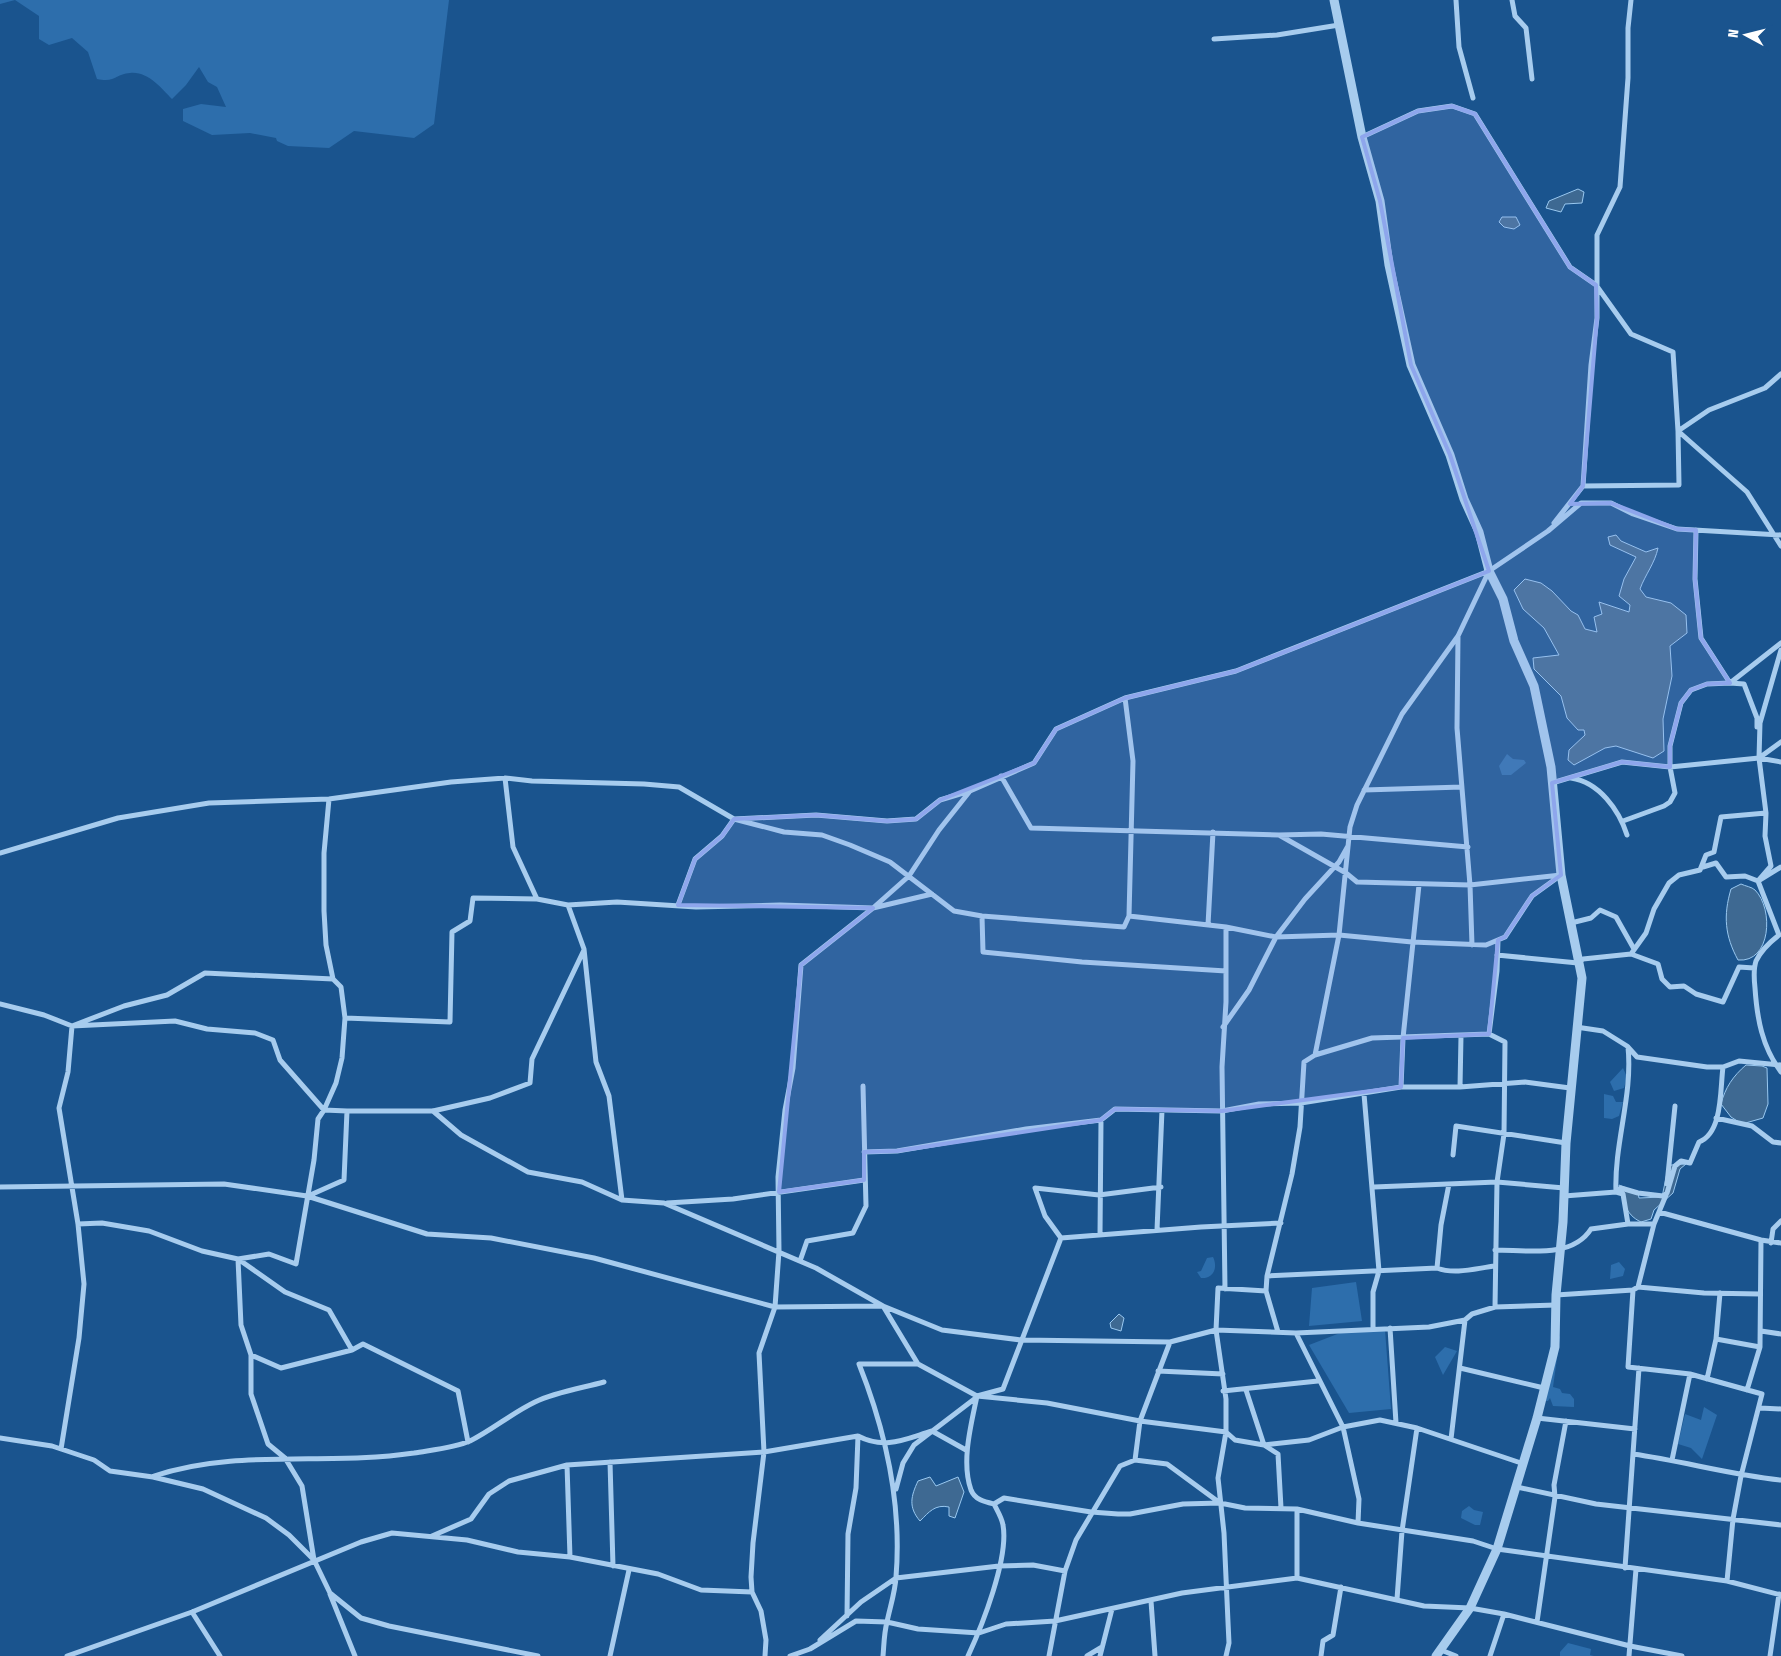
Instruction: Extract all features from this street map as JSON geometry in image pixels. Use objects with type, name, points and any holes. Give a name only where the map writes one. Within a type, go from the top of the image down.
[{"type":"street","points":[[1334,0],[1362,137],[1380,201],[1389,265],[1412,365],[1450,455],[1464,499],[1479,532],[1489,571],[1503,599],[1514,640],[1534,686],[1552,783],[1561,874],[1582,978],[1570,1088],[1563,1222],[1556,1295],[1555,1347],[1537,1418],[1521,1463],[1517,1487],[1497,1549],[1470,1608],[1439,1653],[1456,1656]]},
{"type":"street","points":[[1456,0],[1460,47],[1473,98]]},
{"type":"street","points":[[1512,0],[1515,16],[1526,28],[1532,78]]},
{"type":"street","points":[[1548,532],[1583,486],[1591,365],[1597,318],[1597,235],[1620,187],[1628,78],[1628,28],[1631,0]]},
{"type":"street","points":[[1214,39],[1277,35],[1339,25]]},
{"type":"street","points":[[1362,137],[1418,111],[1452,106],[1475,114],[1570,267],[1596,285],[1631,334],[1673,352],[1679,484],[1583,486]]},
{"type":"street","points":[[1678,430],[1709,410],[1765,388],[1781,373]]},
{"type":"street","points":[[1781,373],[1781,380]]},
{"type":"street","points":[[1678,430],[1747,492],[1778,535],[1781,546]]},
{"type":"street","points":[[734,819],[816,815],[887,821],[916,819],[940,800],[970,791],[1034,763],[1056,729],[1125,698],[1236,671],[1489,571],[1548,532],[1581,503],[1611,503],[1633,514],[1677,529],[1778,535]]},
{"type":"street","points":[[1696,530],[1695,579],[1701,638],[1730,683]]},
{"type":"street","points":[[1314,1055],[1339,935],[1349,836],[1357,805],[1402,714],[1458,636],[1474,607],[1489,571]]},
{"type":"street","points":[[1458,636],[1456,691],[1468,847],[1472,945]]},
{"type":"street","points":[[1730,683],[1781,643]]},
{"type":"street","points":[[1759,758],[1760,723],[1781,650]]},
{"type":"street","points":[[1623,820],[1654,810],[1670,802],[1675,793],[1670,767],[1670,746],[1681,703],[1691,690],[1706,684],[1744,684],[1757,718],[1759,758],[1766,813],[1765,836],[1771,866],[1758,881]]},
{"type":"street","points":[[0,853],[118,818],[209,803],[329,799],[451,782],[505,778],[532,781],[593,781],[679,787],[734,819],[784,832],[822,835],[890,862],[954,911],[982,916],[1124,927],[1129,916],[1133,762],[1125,698]]},
{"type":"street","points":[[1759,758],[1781,742]]},
{"type":"street","points":[[1552,783],[1622,762],[1670,767],[1759,758],[1781,762]]},
{"type":"street","points":[[1001,776],[1031,828],[1349,836],[1468,847]]},
{"type":"street","points":[[505,778],[513,847],[537,899]]},
{"type":"street","points":[[1566,778],[1574,778],[1594,786],[1623,820],[1627,835]]},
{"type":"street","points":[[1364,790],[1462,787]]},
{"type":"street","points":[[765,1656],[766,1640],[761,1611],[752,1592],[752,1542],[764,1452],[759,1354],[775,1307],[779,1251],[778,1177],[785,1110],[793,1068],[801,965],[873,908],[909,876],[939,830],[970,791]]},
{"type":"street","points":[[238,1260],[269,1254],[296,1264],[314,1160],[318,1118],[324,1110],[336,1083],[342,1058],[345,1018],[341,987],[333,979],[326,945],[324,911],[324,853],[329,799]]},
{"type":"street","points":[[1703,867],[1706,855],[1714,852],[1721,817],[1766,813]]},
{"type":"street","points":[[678,905],[695,859],[722,836],[734,819]]},
{"type":"street","points":[[1208,925],[1213,832]]},
{"type":"street","points":[[1279,835],[1346,872],[1357,882],[1470,885],[1561,874]]},
{"type":"street","points":[[1223,1028],[1249,990],[1276,936],[1305,899],[1334,867],[1349,843]]},
{"type":"street","points":[[1632,952],[1646,933],[1654,909],[1668,883],[1673,878],[1716,864],[1726,877],[1745,876],[1758,881],[1780,934],[1767,944],[1754,968],[1757,1018],[1762,1036],[1781,1072]]},
{"type":"street","points":[[1758,881],[1781,867]]},
{"type":"street","points":[[1129,916],[1226,927],[1276,936],[1339,935],[1412,942],[1486,945],[1505,937],[1532,896],[1561,874]]},
{"type":"street","points":[[1401,1088],[1403,1038],[1418,884]]},
{"type":"street","points":[[345,1018],[450,1022],[452,932],[470,920],[473,898],[537,899],[568,905],[617,902],[696,907],[780,905],[873,908],[932,894]]},
{"type":"street","points":[[568,905],[584,949],[596,1062],[609,1096],[622,1200]]},
{"type":"street","points":[[1571,923],[1591,918],[1600,910],[1616,917],[1632,952]]},
{"type":"street","points":[[982,916],[983,952],[1082,962],[1226,971]]},
{"type":"street","points":[[1225,1288],[1222,1111],[1226,927]]},
{"type":"street","points":[[1489,1034],[1498,940]]},
{"type":"street","points":[[0,1004],[44,1015],[72,1026],[175,1021],[207,1028],[255,1033],[273,1040],[280,1060],[324,1110],[433,1111],[490,1098],[530,1083],[532,1059],[584,949]]},
{"type":"street","points":[[1497,955],[1578,963],[1583,959],[1632,952],[1658,964],[1662,979],[1670,987],[1684,986],[1696,994],[1723,1002],[1738,967],[1754,968]]},
{"type":"street","points":[[72,1026],[124,1006],[167,995],[205,973],[333,979]]},
{"type":"street","points":[[61,1449],[79,1338],[84,1284],[78,1224],[59,1108],[68,1072],[72,1026]]},
{"type":"street","points":[[1576,1027],[1603,1031],[1628,1046],[1637,1057],[1706,1067],[1723,1067],[1739,1061],[1764,1062],[1778,1065]]},
{"type":"street","points":[[1278,1332],[1266,1290],[1267,1276],[1281,1223],[1295,1156],[1304,1062],[1314,1055],[1372,1038],[1489,1034],[1505,1042],[1504,1133],[1497,1182],[1495,1307]]},
{"type":"street","points":[[1460,1087],[1461,1036]]},
{"type":"street","points":[[1616,1192],[1615,1168],[1628,1094],[1630,1068],[1628,1046]]},
{"type":"street","points":[[1723,1067],[1715,1124],[1707,1139],[1699,1142],[1690,1163],[1681,1161],[1675,1166],[1667,1193],[1654,1224],[1636,1289],[1628,1367],[1690,1374],[1762,1394],[1760,1408],[1741,1476],[1733,1519],[1727,1581]]},
{"type":"street","points":[[864,1152],[897,1150],[1026,1129],[1100,1120],[1115,1109],[1222,1111],[1259,1104],[1301,1103],[1401,1088],[1460,1087],[1525,1082],[1570,1088]]},
{"type":"street","points":[[800,1261],[807,1241],[853,1233],[866,1206],[863,1086]]},
{"type":"street","points":[[1364,1094],[1374,1187],[1379,1271],[1373,1292],[1373,1328]]},
{"type":"street","points":[[1667,1193],[1675,1106]]},
{"type":"street","points":[[1157,1230],[1161,1187],[1162,1110]]},
{"type":"street","points":[[307,1196],[344,1180],[347,1111]]},
{"type":"street","points":[[433,1111],[461,1135],[528,1172],[582,1182],[622,1200],[664,1203],[733,1199],[864,1180]]},
{"type":"street","points":[[1716,1118],[1752,1126],[1772,1142],[1781,1143]]},
{"type":"street","points":[[1100,1120],[1100,1235]]},
{"type":"street","points":[[1453,1155],[1456,1126],[1566,1143]]},
{"type":"street","points":[[1374,1187],[1497,1182],[1564,1192],[1616,1192],[1623,1194],[1628,1224]]},
{"type":"street","points":[[0,1187],[224,1184],[307,1196],[427,1234],[491,1238],[594,1258],[775,1307],[883,1306]]},
{"type":"street","points":[[1437,1268],[1441,1224],[1449,1184]]},
{"type":"street","points":[[1061,1238],[1045,1216],[1035,1188],[1099,1195],[1161,1187]]},
{"type":"street","points":[[1616,1192],[1621,1188],[1664,1196],[1667,1193]]},
{"type":"street","points":[[664,1203],[779,1251],[883,1306],[942,1330],[1021,1340],[1170,1342],[1216,1330],[1296,1334],[1373,1328],[1429,1327],[1465,1320],[1472,1314],[1495,1307],[1557,1305]]},
{"type":"street","points":[[1659,1212],[1761,1240],[1781,1243]]},
{"type":"street","points":[[1771,1242],[1773,1229],[1781,1222]]},
{"type":"street","points":[[78,1224],[102,1223],[149,1230],[202,1251],[238,1260],[285,1292],[330,1310],[352,1350]]},
{"type":"street","points":[[1061,1238],[1225,1225],[1281,1223]]},
{"type":"street","points":[[1495,1250],[1559,1250],[1586,1238],[1591,1229],[1628,1224],[1654,1224]]},
{"type":"street","points":[[895,1493],[903,1464],[914,1445],[977,1396],[1003,1389],[1061,1238]]},
{"type":"street","points":[[1747,1390],[1760,1347],[1761,1240]]},
{"type":"street","points":[[238,1260],[241,1325],[251,1354],[251,1394],[268,1444],[285,1458],[302,1486],[314,1560],[330,1593],[355,1656]]},
{"type":"street","points":[[1267,1276],[1437,1268],[1444,1271],[1495,1266]]},
{"type":"street","points":[[1226,1656],[1229,1643],[1224,1533],[1218,1478],[1226,1432],[1223,1374],[1216,1330],[1218,1288],[1266,1290]]},
{"type":"street","points":[[1556,1295],[1636,1289],[1760,1294]]},
{"type":"street","points":[[1707,1379],[1716,1339],[1720,1293]]},
{"type":"street","points":[[883,1306],[918,1364]]},
{"type":"street","points":[[1450,1439],[1465,1320]]},
{"type":"street","points":[[1390,1328],[1396,1423]]},
{"type":"street","points":[[1761,1331],[1781,1334]]},
{"type":"street","points":[[1296,1334],[1318,1381],[1343,1426],[1359,1499],[1358,1523]]},
{"type":"street","points":[[1716,1339],[1760,1347]]},
{"type":"street","points":[[1135,1460],[1140,1421],[1170,1342]]},
{"type":"street","points":[[251,1354],[281,1368],[352,1350],[364,1344],[458,1391],[468,1442]]},
{"type":"street","points":[[883,1656],[887,1622],[896,1578],[895,1493],[869,1390],[859,1364],[918,1364],[977,1396],[1047,1403],[1140,1421],[1226,1432],[1235,1440],[1264,1445],[1309,1440],[1343,1426],[1380,1420],[1417,1428],[1521,1463]]},
{"type":"street","points":[[1460,1368],[1544,1388]]},
{"type":"street","points":[[1625,1568],[1639,1368]]},
{"type":"street","points":[[1158,1371],[1223,1374]]},
{"type":"street","points":[[1672,1460],[1690,1374]]},
{"type":"street","points":[[1223,1391],[1318,1381]]},
{"type":"street","points":[[153,1477],[177,1468],[285,1458],[339,1459],[413,1453],[468,1442],[536,1401],[604,1382]]},
{"type":"street","points":[[1246,1390],[1264,1445],[1278,1454],[1281,1508]]},
{"type":"street","points":[[977,1396],[966,1450],[971,1492],[982,1502],[994,1504],[1004,1498],[1091,1512],[1130,1514],[1183,1504],[1220,1503],[1245,1508],[1281,1508],[1402,1531],[1473,1541],[1497,1549],[1545,1557],[1727,1581],[1780,1594],[1770,1656]]},
{"type":"street","points":[[1760,1408],[1781,1409]]},
{"type":"street","points":[[1537,1418],[1635,1429]]},
{"type":"street","points":[[1537,1622],[1555,1497],[1554,1485],[1566,1421]]},
{"type":"street","points":[[1397,1600],[1402,1531],[1417,1428]]},
{"type":"street","points":[[432,1536],[471,1519],[490,1494],[509,1481],[567,1465],[764,1452],[858,1436],[884,1444],[932,1431],[966,1450]]},
{"type":"street","points":[[847,1616],[848,1534],[856,1488],[858,1436]]},
{"type":"street","points":[[0,1438],[61,1449],[94,1460],[110,1471],[153,1477],[203,1489],[266,1518],[290,1535],[314,1560]]},
{"type":"street","points":[[1634,1454],[1672,1460],[1741,1476],[1781,1480]]},
{"type":"street","points":[[1049,1656],[1065,1571],[1076,1540],[1120,1466],[1135,1460],[1167,1464],[1220,1503]]},
{"type":"street","points":[[610,1462],[613,1566]]},
{"type":"street","points":[[567,1465],[570,1557]]},
{"type":"street","points":[[1517,1487],[1555,1497],[1630,1509],[1781,1525]]},
{"type":"street","points":[[968,1656],[979,1633],[999,1566],[1004,1538],[1003,1524],[994,1504]]},
{"type":"street","points":[[1297,1510],[1297,1578]]},
{"type":"street","points":[[67,1656],[192,1612],[314,1560],[361,1542],[392,1533],[467,1540],[518,1552],[570,1557],[629,1570],[658,1574],[701,1590],[752,1592]]},
{"type":"street","points":[[803,1656],[861,1602],[896,1578],[999,1566],[1033,1565],[1065,1571]]},
{"type":"street","points":[[1629,1656],[1636,1569]]},
{"type":"street","points":[[610,1656],[629,1570]]},
{"type":"street","points":[[790,1656],[810,1649],[856,1621],[887,1622],[918,1629],[979,1633],[1006,1624],[1055,1621],[1225,1586],[1297,1578],[1424,1606],[1470,1608],[1504,1614],[1630,1646],[1682,1656]]},
{"type":"street","points":[[1321,1656],[1323,1641],[1332,1635],[1341,1587]]},
{"type":"street","points":[[330,1593],[361,1618],[389,1626],[538,1656]]},
{"type":"street","points":[[1151,1601],[1155,1656]]},
{"type":"street","points":[[1100,1656],[1112,1609]]},
{"type":"street","points":[[192,1612],[220,1656]]},
{"type":"street","points":[[1490,1656],[1504,1614]]},
{"type":"street","points":[[1087,1656],[1102,1647]]},
{"type":"highlighted area","points":[[1452,106],[1475,114],[1570,267],[1596,285],[1597,318],[1583,486],[1570,504],[1611,503],[1677,529],[1696,530],[1695,579],[1701,638],[1730,683],[1707,684],[1691,690],[1681,703],[1670,746],[1670,767],[1622,762],[1552,783],[1561,875],[1532,896],[1505,937],[1498,940],[1489,1034],[1403,1038],[1401,1087],[1222,1111],[1115,1109],[1101,1120],[897,1151],[864,1152],[864,1180],[779,1192],[801,965],[873,908],[678,905],[695,859],[722,836],[734,819],[816,815],[887,821],[916,819],[940,800],[1034,763],[1056,729],[1125,698],[1236,671],[1489,571],[1450,455],[1411,365],[1380,201],[1362,137],[1418,111]]},
{"type":"shaded area","points":[[0,0],[15,0],[0,4]]},
{"type":"shaded area","points":[[15,0],[449,0],[434,124],[414,138],[354,131],[329,148],[288,146],[277,141],[276,138],[250,133],[212,135],[183,121],[183,109],[201,104],[226,107],[217,87],[208,82],[199,67],[186,85],[172,99],[154,81],[137,73],[121,75],[108,80],[97,79],[88,52],[72,38],[49,45],[39,39],[39,16]]},
{"type":"shaded area","points":[[1578,189],[1584,192],[1582,203],[1565,204],[1561,212],[1546,208],[1549,201]]},
{"type":"shaded area","points":[[1502,217],[1516,217],[1520,225],[1514,229],[1504,227],[1499,222]]},
{"type":"shaded area","points":[[1616,535],[1621,541],[1646,552],[1658,548],[1655,559],[1640,589],[1646,597],[1671,603],[1686,615],[1687,633],[1670,646],[1672,676],[1663,719],[1664,751],[1653,758],[1616,746],[1605,748],[1574,765],[1568,760],[1569,750],[1585,735],[1584,730],[1578,730],[1567,718],[1561,696],[1534,669],[1533,658],[1559,655],[1544,628],[1523,609],[1514,590],[1525,579],[1541,583],[1552,591],[1571,611],[1578,615],[1585,629],[1597,632],[1594,617],[1602,614],[1599,602],[1629,612],[1630,605],[1619,596],[1624,579],[1636,557],[1610,545],[1608,537]]},
{"type":"shaded area","points":[[1507,754],[1513,759],[1524,760],[1526,763],[1511,775],[1502,775],[1499,766]]},
{"type":"shaded area","points":[[1741,884],[1755,890],[1765,909],[1767,921],[1763,944],[1757,953],[1749,959],[1738,960],[1730,943],[1726,917],[1731,889]]},
{"type":"shaded area","points":[[1746,1065],[1767,1068],[1768,1104],[1763,1118],[1742,1124],[1731,1117],[1721,1104],[1730,1083]]},
{"type":"shaded area","points":[[1623,1068],[1627,1077],[1624,1088],[1614,1091],[1610,1082]]},
{"type":"shaded area","points":[[1604,1094],[1613,1096],[1616,1102],[1623,1102],[1619,1116],[1612,1119],[1604,1118]]},
{"type":"shaded area","points":[[1686,1164],[1680,1169],[1673,1193],[1654,1210],[1651,1219],[1641,1222],[1631,1215],[1619,1185],[1638,1193],[1639,1198],[1662,1197],[1667,1173],[1671,1165]]},
{"type":"shaded area","points":[[1213,1257],[1214,1272],[1209,1277],[1201,1278],[1197,1272],[1201,1271],[1207,1258]]},
{"type":"shaded area","points":[[1619,1262],[1625,1269],[1623,1276],[1610,1279],[1611,1265]]},
{"type":"shaded area","points":[[1356,1282],[1362,1321],[1309,1326],[1312,1288]]},
{"type":"shaded area","points":[[1119,1314],[1124,1318],[1121,1331],[1111,1328],[1110,1323]]},
{"type":"shaded area","points":[[1553,1329],[1560,1337],[1553,1387],[1560,1389],[1562,1393],[1570,1394],[1574,1399],[1574,1407],[1553,1406],[1550,1398],[1548,1401],[1544,1401],[1539,1388],[1544,1391]]},
{"type":"shaded area","points":[[1385,1330],[1391,1409],[1349,1413],[1309,1345],[1340,1333]]},
{"type":"shaded area","points":[[1445,1347],[1457,1351],[1443,1375],[1435,1357]]},
{"type":"shaded area","points":[[1704,1407],[1717,1415],[1702,1459],[1691,1448],[1678,1444],[1685,1414],[1701,1420]]},
{"type":"shaded area","points":[[930,1477],[936,1486],[958,1477],[964,1492],[955,1518],[949,1516],[949,1507],[944,1506],[936,1508],[920,1521],[916,1516],[912,1506],[914,1492],[918,1481]]},
{"type":"shaded area","points":[[1469,1506],[1474,1510],[1483,1512],[1480,1525],[1475,1525],[1461,1518],[1462,1511]]},
{"type":"shaded area","points":[[1568,1643],[1591,1649],[1590,1655],[1594,1656],[1560,1656],[1560,1652]]}]
